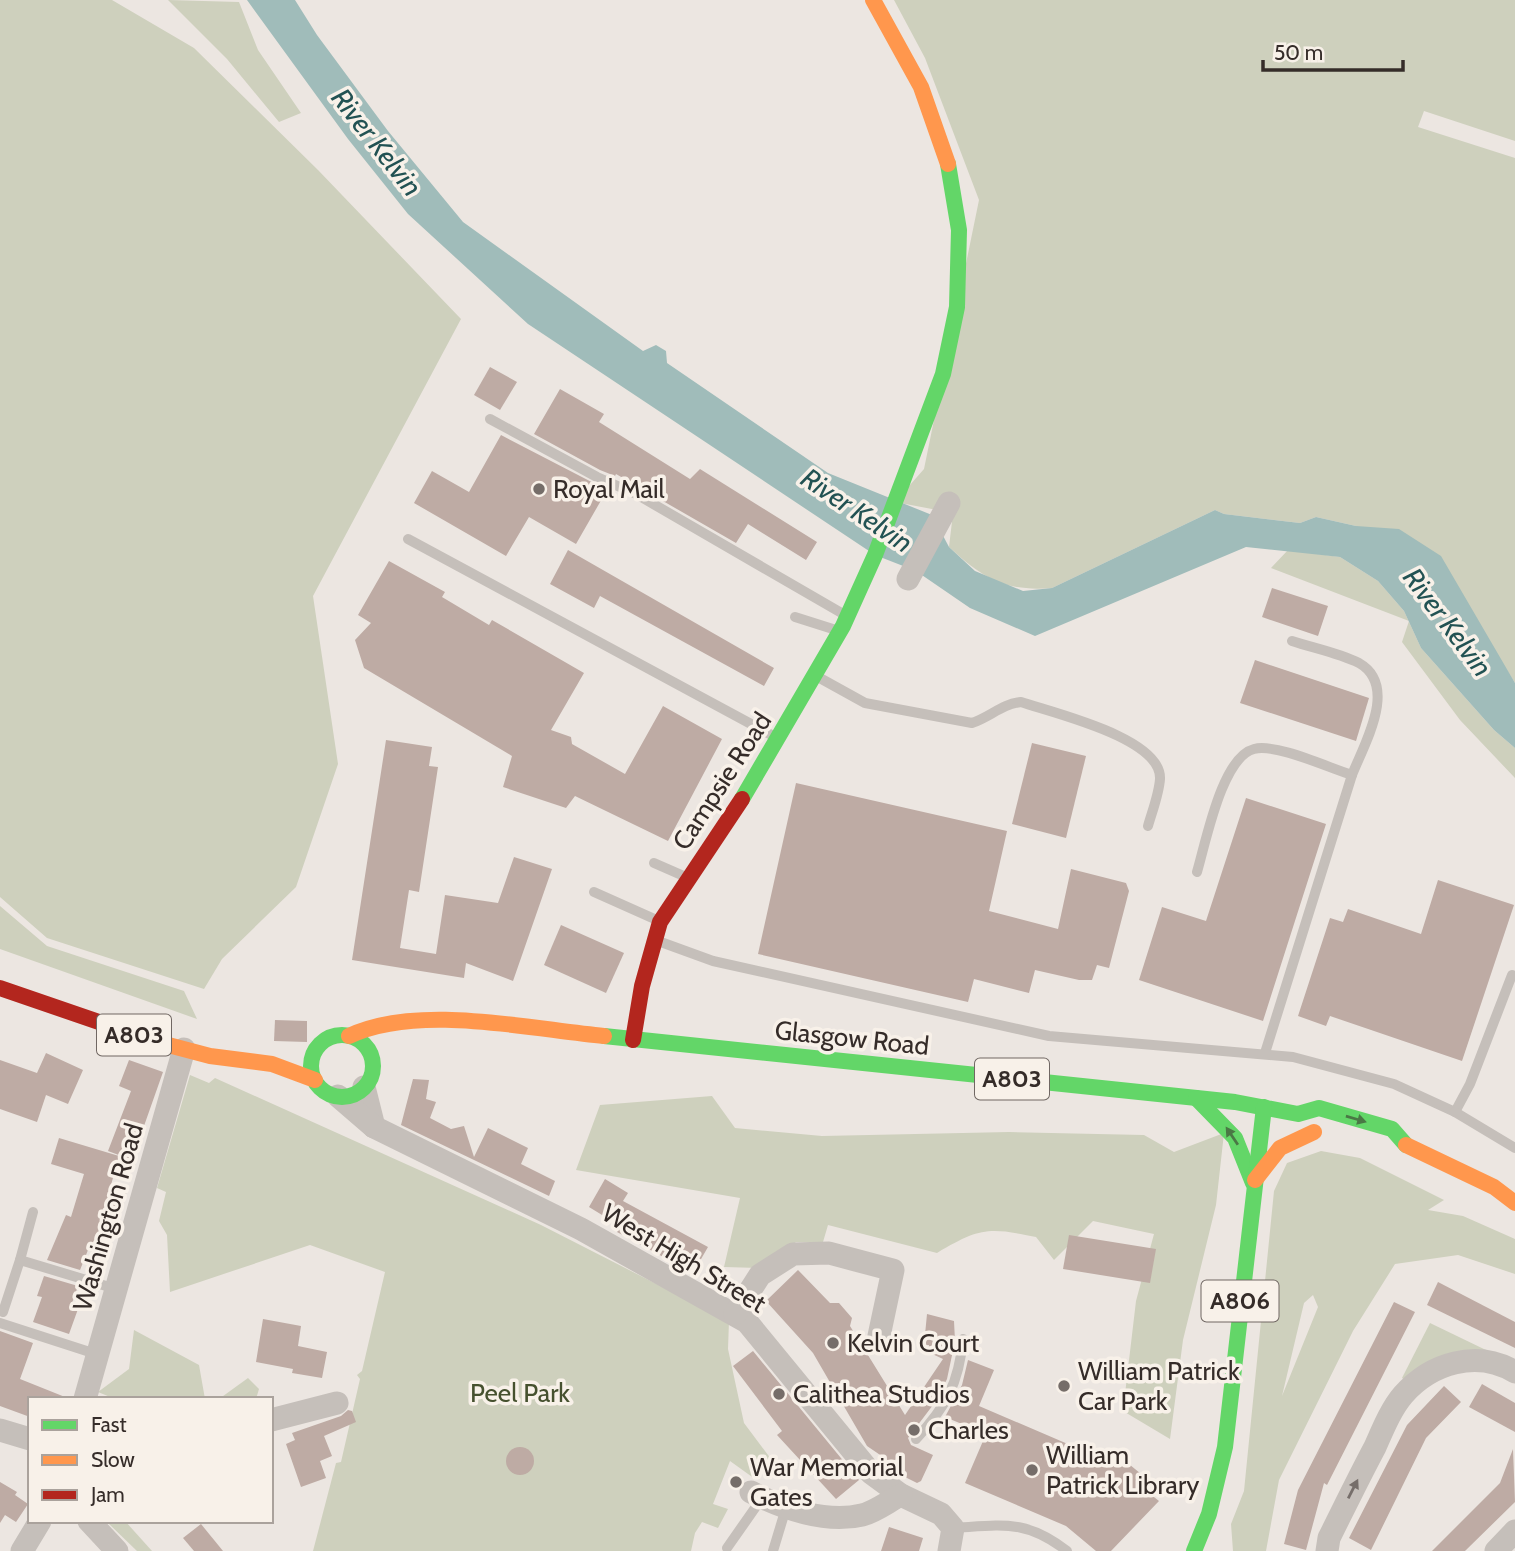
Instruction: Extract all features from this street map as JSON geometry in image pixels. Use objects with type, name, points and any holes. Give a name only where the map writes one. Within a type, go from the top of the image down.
[{"type":"main road","name":"Campsie Road","points":[[632,1040],[642,986],[660,922],[779,739],[844,624],[875,555],[943,374],[957,307],[959,230],[948,164],[921,88],[873,0]]},
{"type":"main road","name":"A803","points":[[0,988],[184,1049],[210,1056],[272,1063],[315,1080]]},
{"type":"main road","name":"Glasgow Road","points":[[349,1036],[372,1025],[447,1020],[1196,1098],[1298,1114],[1319,1108],[1392,1129],[1408,1147],[1494,1187],[1515,1203]]},
{"type":"main road","points":[[372,1059],[364,1044],[349,1036],[329,1038],[315,1052],[312,1071],[315,1080],[325,1091],[338,1096],[352,1095],[370,1079],[372,1059],[401,1023]]},
{"type":"main road","name":"A803","points":[[272,1063],[315,1052]]},
{"type":"main road","points":[[1196,1098],[1235,1138],[1253,1183]]},
{"type":"main road","name":"A806","points":[[1194,1551],[1212,1502],[1225,1447],[1253,1183],[1264,1107]]},
{"type":"main road","points":[[1253,1183],[1280,1148],[1320,1133],[1298,1114]]},
{"type":"main road","points":[[1383,1152],[1408,1147]]},
{"type":"street","points":[[908,579],[949,503]]},
{"type":"street","name":"Washington Road","points":[[86,1397],[184,1049]]},
{"type":"street","points":[[364,1087],[374,1127]]},
{"type":"street","name":"West High Street","points":[[338,1096],[374,1127],[581,1229],[735,1314],[762,1338],[839,1435],[893,1481],[941,1514],[953,1528]]},
{"type":"street","points":[[735,1314],[760,1275],[793,1254],[829,1253],[893,1270],[879,1336]]},
{"type":"street","points":[[1327,1551],[1329,1538],[1392,1412],[1417,1381],[1435,1369],[1454,1362],[1494,1363],[1515,1371]]},
{"type":"street","points":[[273,1419],[337,1403]]},
{"type":"street","points":[[0,1430],[28,1438]]},
{"type":"street","points":[[756,1495],[786,1508],[831,1516],[863,1515],[893,1481]]},
{"type":"street","points":[[22,1551],[39,1523]]},
{"type":"street","points":[[91,1523],[117,1551]]},
{"type":"street","points":[[949,1551],[953,1528]]},
{"type":"street","points":[[1496,1551],[1515,1531]]},
{"type":"lane","points":[[490,419],[597,477],[636,494],[844,624]]},
{"type":"lane","points":[[408,539],[779,739]]},
{"type":"lane","points":[[795,617],[844,624]]},
{"type":"lane","points":[[1265,1053],[1352,775],[1378,701],[1375,679],[1357,663],[1292,641]]},
{"type":"lane","points":[[815,676],[865,703],[972,723],[988,717],[1006,704],[1021,702],[1127,739],[1154,760],[1160,778],[1148,826]]},
{"type":"lane","points":[[1196,872],[1223,785],[1233,763],[1242,754],[1255,748],[1275,750],[1352,775]]},
{"type":"lane","points":[[654,863],[688,878]]},
{"type":"lane","points":[[594,892],[660,922]]},
{"type":"lane","points":[[655,940],[713,961],[1049,1036],[1265,1053],[1318,1063],[1394,1084],[1455,1112],[1515,1148]]},
{"type":"lane","points":[[1455,1112],[1470,1084],[1512,975]]},
{"type":"lane","points":[[33,1212],[1,1317],[99,1355]]},
{"type":"lane","points":[[20,1260],[116,1289]]},
{"type":"lane","points":[[916,1439],[942,1412],[961,1368],[963,1339]]},
{"type":"lane","points":[[727,1548],[756,1495]]},
{"type":"lane","points":[[773,1551],[786,1508]]},
{"type":"lane","points":[[953,1528],[1010,1525],[1043,1532],[1067,1551]]},
{"type":"green space","points":[[0,0],[112,0],[194,48],[318,170],[461,319],[313,596],[338,764],[296,887],[222,959],[204,989],[47,938],[0,897]]},
{"type":"green space","points":[[168,0],[239,2],[258,50],[301,113],[279,122],[227,59]]},
{"type":"green space","points":[[894,0],[1515,0],[1515,141],[1424,111],[1418,127],[1515,158],[1515,683],[1479,626],[1356,526],[1316,517],[1300,523],[1224,514],[1215,510],[1052,588],[1035,589],[996,581],[984,575],[949,547],[953,513],[895,502],[924,469],[979,200],[925,58]]},
{"type":"green space","points":[[1288,550],[1340,557],[1378,581],[1404,611],[1409,621],[1271,568]]},
{"type":"green space","points":[[1409,622],[1421,648],[1494,730],[1515,748],[1515,778],[1460,720],[1402,642]]},
{"type":"green space","points":[[0,906],[47,946],[184,991],[197,1019],[0,949]]},
{"type":"green space","name":"Peel Park","points":[[190,1075],[209,1083],[215,1078],[541,1225],[729,1321],[728,1349],[744,1423],[774,1463],[755,1479],[730,1461],[713,1504],[728,1509],[718,1528],[702,1522],[695,1533],[691,1551],[313,1551],[336,1463],[341,1462],[360,1379],[357,1375],[362,1371],[385,1272],[310,1245],[170,1292],[167,1235],[159,1221],[166,1192],[157,1188]]},
{"type":"green space","points":[[712,1096],[735,1128],[822,1136],[1009,1132],[1144,1135],[1174,1152],[1224,1133],[1216,1205],[1183,1340],[1170,1439],[1123,1411],[1136,1301],[1154,1234],[1093,1221],[1054,1260],[1036,1237],[1020,1234],[995,1231],[974,1234],[937,1253],[828,1225],[823,1242],[796,1242],[759,1268],[724,1267],[740,1198],[576,1170],[600,1105]]},
{"type":"green space","points":[[1321,1151],[1360,1158],[1444,1200],[1428,1210],[1463,1216],[1515,1239],[1515,1274],[1458,1255],[1395,1264],[1353,1331],[1279,1480],[1266,1551],[1233,1551],[1231,1524],[1244,1491],[1274,1191],[1287,1163]],"holes":[[[1313,1295],[1318,1307],[1282,1396],[1304,1303]]]},
{"type":"green space","points":[[1430,1323],[1488,1351],[1405,1380],[1402,1378]]},
{"type":"green space","points":[[134,1330],[199,1365],[205,1397],[110,1397],[98,1392],[129,1369]]},
{"type":"green space","points":[[248,1378],[259,1389],[257,1397],[222,1397]]},
{"type":"green space","points":[[108,1523],[127,1523],[152,1551],[137,1551]]},
{"type":"water","name":"River Kelvin","points":[[247,0],[295,0],[317,35],[388,131],[463,222],[643,351],[656,345],[666,351],[667,363],[828,473],[932,515],[949,547],[975,571],[1023,591],[1052,588],[1215,510],[1224,514],[1300,523],[1316,517],[1356,526],[1399,529],[1441,556],[1515,683],[1515,748],[1494,730],[1421,648],[1404,611],[1378,581],[1340,557],[1246,547],[1035,636],[970,608],[916,571],[875,555],[528,324],[408,214],[348,139]]},
{"type":"building","points":[[490,367],[517,382],[500,410],[474,395]]},
{"type":"building","points":[[560,389],[604,414],[599,422],[690,479],[700,469],[817,542],[806,560],[748,524],[736,543],[616,474],[615,476],[600,470],[534,434]]},
{"type":"building","points":[[501,435],[607,490],[576,544],[529,517],[506,556],[414,503],[432,471],[469,492]]},
{"type":"building","points":[[568,550],[774,668],[764,686],[600,596],[594,608],[550,584]]},
{"type":"building","points":[[389,561],[445,592],[442,597],[489,625],[492,620],[584,673],[551,730],[571,737],[572,744],[625,774],[663,706],[722,739],[668,841],[575,796],[566,808],[503,787],[512,756],[364,668],[355,640],[371,623],[358,615]]},
{"type":"building","points":[[1272,588],[1328,606],[1318,636],[1262,617]]},
{"type":"building","points":[[1255,660],[1369,698],[1356,741],[1240,703]]},
{"type":"building","points":[[386,740],[432,747],[429,766],[438,767],[419,892],[409,890],[400,948],[436,954],[445,895],[498,903],[514,857],[552,869],[513,981],[466,963],[464,978],[352,960]]},
{"type":"building","points":[[1032,743],[1086,756],[1066,838],[1012,824]]},
{"type":"building","points":[[796,783],[1007,831],[989,911],[1058,929],[1071,869],[1126,883],[1129,891],[1109,968],[1097,965],[1092,980],[1079,980],[1035,970],[1029,993],[974,979],[968,1002],[758,954]]},
{"type":"building","points":[[1246,798],[1326,824],[1263,1021],[1139,980],[1162,907],[1206,921]]},
{"type":"building","points":[[1438,880],[1514,905],[1462,1061],[1330,1016],[1326,1026],[1298,1016],[1330,918],[1343,922],[1348,909],[1421,934]]},
{"type":"building","points":[[561,925],[624,953],[606,993],[544,965]]},
{"type":"building","points":[[275,1020],[307,1021],[307,1042],[274,1041]]},
{"type":"building","points":[[46,1053],[83,1070],[68,1104],[46,1095],[37,1122],[0,1109],[0,1060],[37,1073]]},
{"type":"building","points":[[129,1060],[163,1072],[132,1160],[108,1151],[131,1091],[119,1086]]},
{"type":"building","points":[[413,1079],[429,1080],[426,1099],[436,1102],[430,1118],[451,1129],[464,1126],[474,1157],[488,1128],[528,1148],[521,1164],[555,1181],[549,1196],[401,1125]]},
{"type":"building","points":[[59,1138],[119,1156],[111,1185],[127,1191],[116,1224],[105,1220],[93,1252],[88,1250],[80,1270],[47,1260],[66,1215],[71,1217],[84,1174],[51,1164]]},
{"type":"building","points":[[605,1179],[628,1193],[623,1201],[708,1247],[693,1273],[617,1232],[620,1226],[589,1207]]},
{"type":"building","points":[[1069,1235],[1156,1249],[1150,1283],[1063,1269]]},
{"type":"building","points":[[798,1270],[830,1303],[839,1303],[852,1318],[850,1326],[905,1415],[943,1359],[928,1352],[929,1345],[924,1345],[927,1314],[954,1321],[955,1341],[947,1379],[936,1401],[908,1438],[911,1445],[933,1455],[921,1481],[917,1483],[899,1474],[903,1466],[899,1459],[889,1461],[867,1446],[813,1353],[766,1301]]},
{"type":"building","points":[[44,1276],[78,1286],[71,1306],[78,1309],[69,1334],[33,1322],[42,1297],[37,1296]]},
{"type":"building","points":[[1438,1282],[1515,1322],[1515,1348],[1427,1305]]},
{"type":"building","points":[[1394,1302],[1415,1312],[1327,1485],[1324,1483],[1306,1550],[1284,1544],[1298,1490]]},
{"type":"building","points":[[263,1319],[301,1326],[298,1346],[327,1352],[322,1378],[292,1373],[293,1369],[256,1362]]},
{"type":"building","points":[[0,1331],[33,1343],[20,1379],[65,1397],[28,1397],[28,1416],[0,1406]]},
{"type":"building","points":[[753,1351],[859,1480],[836,1499],[777,1435],[782,1431],[733,1366]]},
{"type":"building","points":[[968,1360],[994,1370],[979,1406],[1119,1466],[1124,1460],[1146,1478],[1140,1486],[1159,1501],[1111,1551],[1096,1551],[1066,1526],[965,1483],[986,1434],[945,1417],[962,1385]]},
{"type":"building","points":[[1482,1384],[1515,1403],[1515,1432],[1469,1407]]},
{"type":"building","points":[[1444,1386],[1461,1402],[1426,1438],[1371,1550],[1349,1538],[1407,1425]]},
{"type":"building","points":[[348,1410],[352,1411],[356,1422],[324,1436],[332,1456],[320,1461],[326,1478],[301,1487],[286,1444],[295,1440],[292,1433],[341,1416]]},
{"type":"building","points":[[520,1447],[530,1451],[534,1461],[530,1471],[520,1475],[510,1471],[506,1461],[510,1451]]},
{"type":"building","points":[[1513,1449],[1515,1502],[1465,1551],[1432,1551],[1500,1483]]},
{"type":"building","points":[[0,1482],[17,1492],[15,1495],[28,1504],[16,1522],[5,1515],[0,1523]]},
{"type":"building","points":[[201,1524],[223,1551],[194,1551],[183,1538]]},
{"type":"building","points":[[889,1527],[923,1538],[919,1551],[881,1551]]},
{"type":"traffic: fast","points":[[742,799],[843,626],[875,555],[943,374],[957,307],[959,230],[948,164]]},
{"type":"traffic: fast","points":[[342,1035],[364,1044],[373,1066],[364,1088],[342,1097],[320,1088],[311,1066],[320,1044],[342,1035]]},
{"type":"traffic: fast","points":[[604,1036],[1235,1102],[1298,1114],[1319,1108],[1392,1129],[1406,1145]]},
{"type":"traffic: fast","points":[[1196,1098],[1235,1138],[1253,1183]]},
{"type":"traffic: fast","points":[[1194,1551],[1209,1514],[1225,1447],[1264,1107]]},
{"type":"traffic: slow","points":[[873,0],[921,87],[948,164]]},
{"type":"traffic: slow","points":[[349,1036],[377,1026],[407,1021],[440,1020],[509,1024],[604,1036]]},
{"type":"traffic: slow","points":[[157,1042],[210,1056],[272,1064],[315,1080]]},
{"type":"traffic: slow","points":[[1255,1180],[1280,1148],[1314,1132]]},
{"type":"traffic: slow","points":[[1406,1145],[1494,1187],[1515,1203]]},
{"type":"traffic: jam","points":[[633,1040],[642,986],[660,922],[742,799]]},
{"type":"traffic: jam","points":[[0,988],[157,1042]]},
{"type":"place","name":"Royal Mail","points":[[539,489]]},
{"type":"place","name":"Kelvin Court","points":[[833,1343]]},
{"type":"place","name":"William Patrick Car Park","points":[[1064,1386]]},
{"type":"place","name":"Calithea Studios","points":[[779,1394]]},
{"type":"place","name":"Charles","points":[[914,1430]]},
{"type":"place","name":"William Patrick Library","points":[[1032,1470]]},
{"type":"place","name":"War Memorial Gates","points":[[736,1482]]}]
